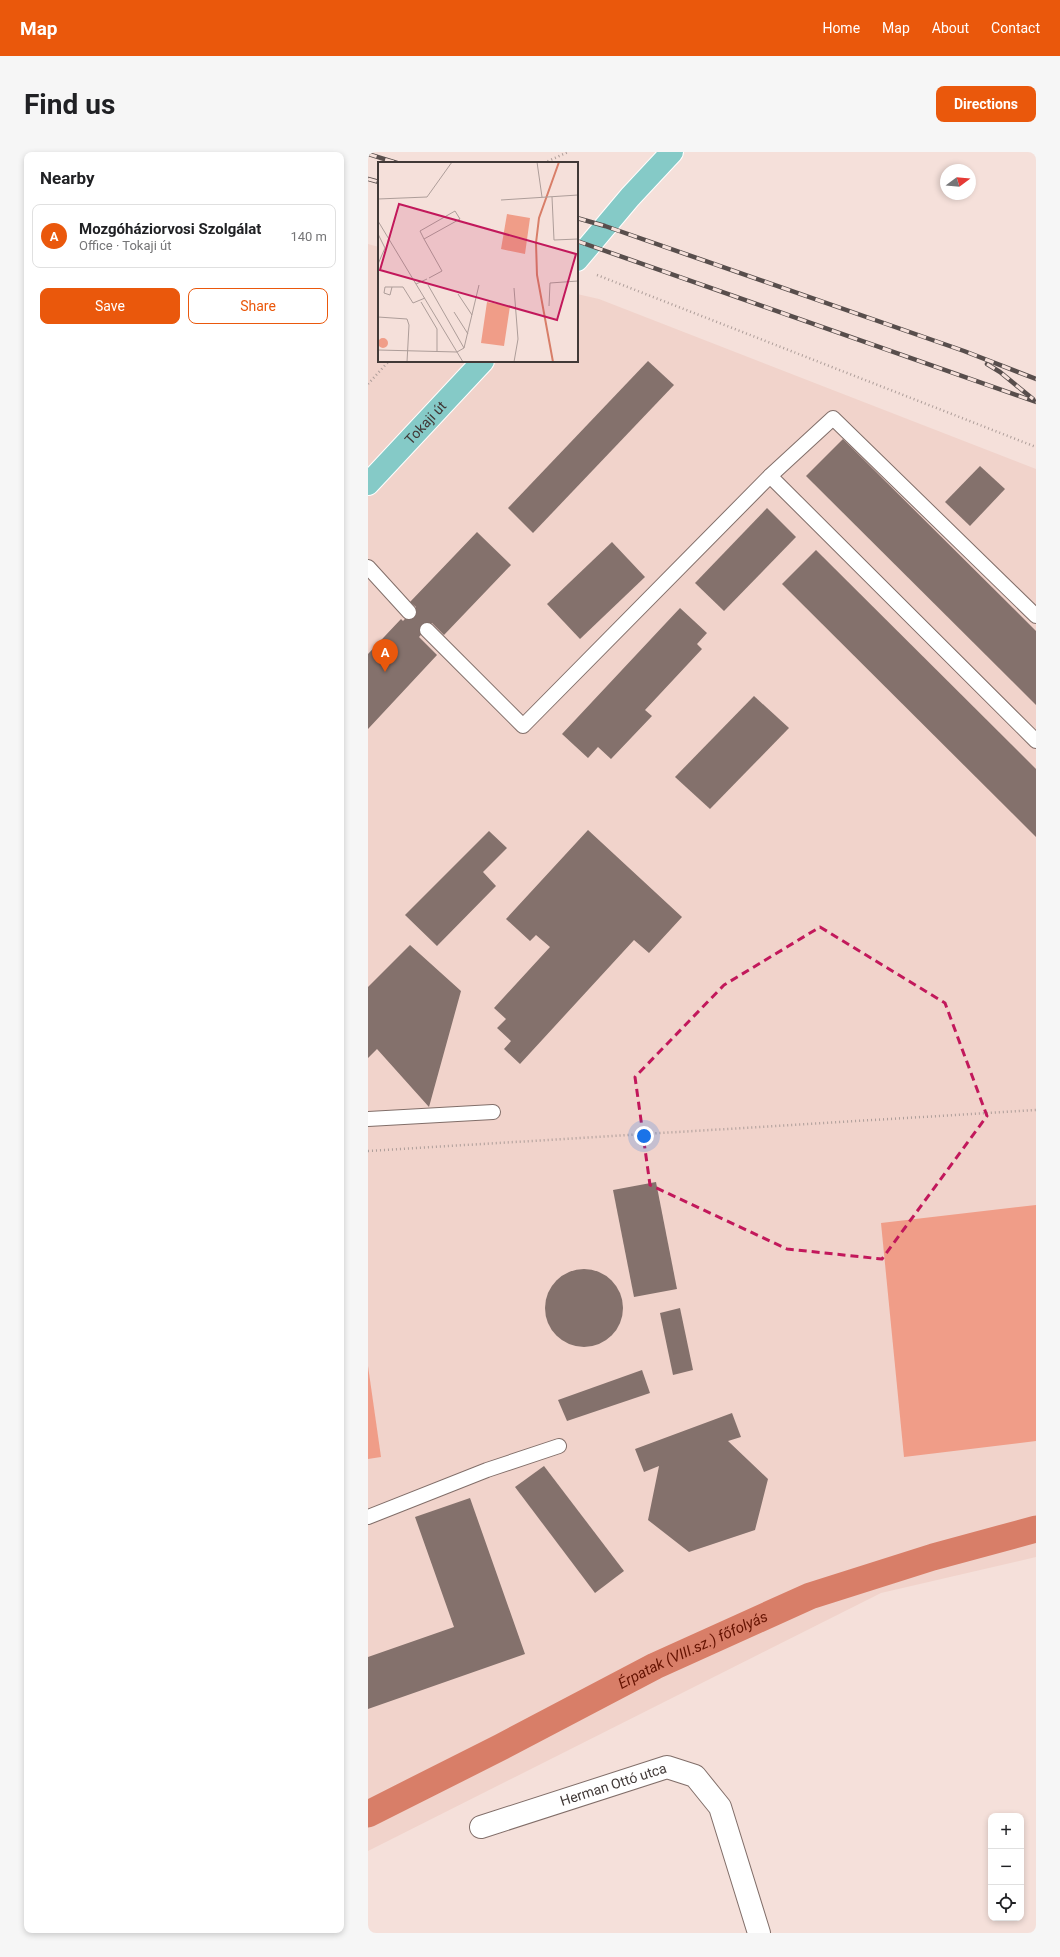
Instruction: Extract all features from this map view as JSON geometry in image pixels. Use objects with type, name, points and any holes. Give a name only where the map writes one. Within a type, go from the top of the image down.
[{"type":"main road","points":[[584,266],[630,197],[672,152]]},
{"type":"main road","name":"Tokaji út","points":[[368,484],[482,362]]},
{"type":"street","name":"Herman Ottó utca","points":[[481,1827],[667,1767],[695,1776],[720,1807],[759,1933]]},
{"type":"lane","points":[[427,630],[523,726],[770,476],[833,418],[1036,616]]},
{"type":"lane","points":[[770,476],[1036,741]]},
{"type":"lane","points":[[368,566],[409,612]]},
{"type":"lane","points":[[368,1119],[493,1112]]},
{"type":"lane","points":[[368,1517],[487,1470],[558,1446]]},
{"type":"path","points":[[546,162],[568,152]]},
{"type":"path","points":[[584,266],[1036,447]]},
{"type":"path","points":[[368,384],[388,362]]},
{"type":"path","points":[[368,1151],[1036,1110]]},
{"type":"highlighted area","points":[[820,927],[945,1003],[987,1116],[882,1259],[787,1249],[650,1185],[635,1077],[724,985]]},
{"type":"shaded area","points":[[368,244],[378,247],[378,362],[578,362],[578,294],[599,299],[1036,469],[1036,1557],[881,1593],[368,1851]]},
{"type":"shaded area","points":[[1036,1205],[1036,1441],[904,1457],[881,1223]]},
{"type":"shaded area","points":[[368,1366],[381,1457],[368,1459]]},
{"type":"building","points":[[648,361],[674,385],[533,533],[508,508]]},
{"type":"building","points":[[843,439],[1036,631],[1036,705],[806,476]]},
{"type":"building","points":[[980,466],[1005,489],[970,526],[945,502]]},
{"type":"building","points":[[767,508],[796,537],[724,611],[695,583]]},
{"type":"building","points":[[477,532],[511,565],[444,635],[432,623],[419,637],[437,655],[368,729],[368,654],[401,619],[403,621],[416,607],[410,602]]},
{"type":"building","points":[[612,542],[645,577],[580,639],[547,604]]},
{"type":"building","points":[[816,550],[1036,769],[1036,837],[782,584]]},
{"type":"building","points":[[680,608],[707,633],[697,644],[702,649],[645,710],[652,716],[611,759],[598,747],[588,758],[562,734]]},
{"type":"building","points":[[754,696],[789,728],[710,809],[675,777]]},
{"type":"building","points":[[588,830],[682,917],[649,953],[634,940],[520,1064],[504,1049],[511,1041],[497,1028],[506,1019],[494,1008],[550,947],[536,935],[530,941],[506,919]]},
{"type":"building","points":[[489,831],[507,848],[483,872],[496,886],[437,946],[405,915]]},
{"type":"building","points":[[410,945],[461,991],[429,1107],[377,1049],[368,1058],[368,987]]},
{"type":"building","points":[[656,1182],[677,1289],[634,1297],[613,1190]]},
{"type":"building","points":[[584,1269],[599,1272],[612,1280],[620,1293],[623,1308],[620,1323],[612,1336],[599,1344],[584,1347],[569,1344],[556,1336],[548,1323],[545,1308],[548,1293],[556,1280],[569,1272]]},
{"type":"building","points":[[680,1308],[693,1370],[673,1375],[660,1313]]},
{"type":"building","points":[[642,1370],[650,1393],[567,1421],[558,1400]]},
{"type":"building","points":[[732,1413],[741,1437],[728,1441],[768,1479],[755,1530],[689,1552],[648,1520],[659,1466],[644,1472],[635,1449]]},
{"type":"building","points":[[544,1466],[624,1571],[595,1593],[515,1487]]},
{"type":"building","points":[[470,1498],[525,1654],[368,1709],[368,1657],[454,1627],[415,1517]]},
{"type":"waterway","name":"Érpatak (VIII.sz.) főfolyás","points":[[368,1814],[501,1747],[655,1666],[810,1596],[933,1557],[1036,1529]]},
{"type":"railway","points":[[368,154],[394,162]]},
{"type":"railway","points":[[368,179],[378,182]]},
{"type":"railway","points":[[578,218],[605,226],[964,351],[1036,379]]},
{"type":"railway","points":[[578,241],[1036,402]]},
{"type":"railway","points":[[987,364],[1000,372],[1033,399]]},
{"type":"place","name":"Mozgóháziorvosi Szolgálat","points":[[385,672]]}]
